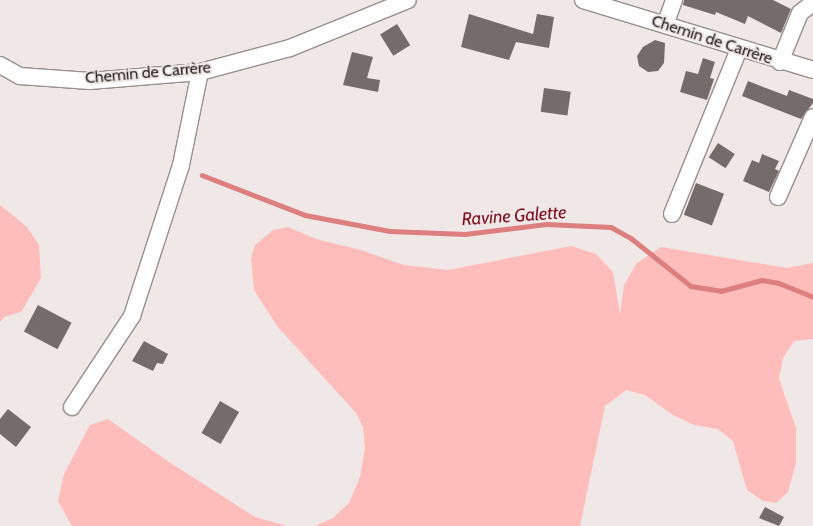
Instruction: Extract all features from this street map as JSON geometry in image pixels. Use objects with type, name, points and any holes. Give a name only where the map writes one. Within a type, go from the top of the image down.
[{"type":"street","name":"Chemin de Carrère","points":[[0,65],[20,76],[90,81],[200,72],[290,48],[408,0]]},
{"type":"street","name":"Chemin de Carrère","points":[[583,0],[780,62],[813,70]]},
{"type":"street","points":[[665,25],[674,0]]},
{"type":"street","points":[[780,62],[800,12],[813,3]]},
{"type":"street","points":[[672,214],[739,49]]},
{"type":"street","points":[[72,407],[132,316],[181,165],[200,72]]},
{"type":"street","points":[[778,197],[813,117]]},
{"type":"shaded area","points":[[0,205],[27,227],[39,245],[41,278],[21,312],[4,317],[0,322]]},
{"type":"shaded area","points":[[288,227],[316,239],[361,250],[404,265],[448,270],[571,246],[596,254],[613,272],[620,314],[624,285],[637,263],[661,247],[787,268],[813,263],[813,339],[794,341],[783,358],[779,379],[796,428],[796,463],[788,492],[776,503],[763,501],[747,490],[733,441],[718,429],[694,425],[673,415],[645,395],[626,390],[605,406],[580,526],[315,526],[333,518],[349,503],[360,477],[365,448],[363,427],[356,413],[277,326],[254,290],[251,258],[255,245],[273,230]]},
{"type":"shaded area","points":[[108,419],[169,462],[255,517],[287,526],[72,526],[58,501],[64,474],[90,425]]},
{"type":"building","points":[[684,0],[773,0],[791,9],[781,33],[748,16],[745,24],[716,12],[715,15],[683,5]]},
{"type":"building","points":[[469,14],[533,34],[537,14],[554,17],[549,48],[516,42],[509,60],[461,47]]},
{"type":"building","points":[[397,24],[410,45],[393,56],[380,35]]},
{"type":"building","points":[[655,40],[665,43],[664,63],[658,71],[648,72],[639,66],[637,56],[643,47]]},
{"type":"building","points":[[352,52],[373,57],[367,78],[380,80],[378,92],[343,85]]},
{"type":"building","points":[[703,58],[715,62],[710,78],[714,79],[707,100],[680,92],[686,71],[698,74]]},
{"type":"building","points":[[748,81],[787,96],[789,90],[813,99],[813,103],[801,119],[742,96]]},
{"type":"building","points":[[544,88],[571,92],[567,116],[541,112]]},
{"type":"building","points":[[718,143],[735,154],[726,168],[709,157]]},
{"type":"building","points":[[762,154],[779,161],[775,169],[779,171],[769,192],[743,181],[752,160],[759,163]]},
{"type":"building","points":[[696,183],[724,194],[712,225],[684,215]]},
{"type":"building","points":[[38,305],[72,323],[57,349],[24,331]]},
{"type":"building","points":[[144,341],[168,354],[163,364],[157,363],[153,371],[132,361]]},
{"type":"building","points":[[220,401],[239,412],[221,444],[202,433]]},
{"type":"building","points":[[8,409],[31,427],[16,447],[0,434],[0,419]]},
{"type":"building","points":[[765,507],[784,517],[779,526],[759,518]]},
{"type":"waterway","name":"Ravine Galette","points":[[202,175],[305,215],[390,231],[465,234],[546,224],[611,227],[631,238],[691,286],[721,291],[762,280],[779,283],[813,297]]}]
